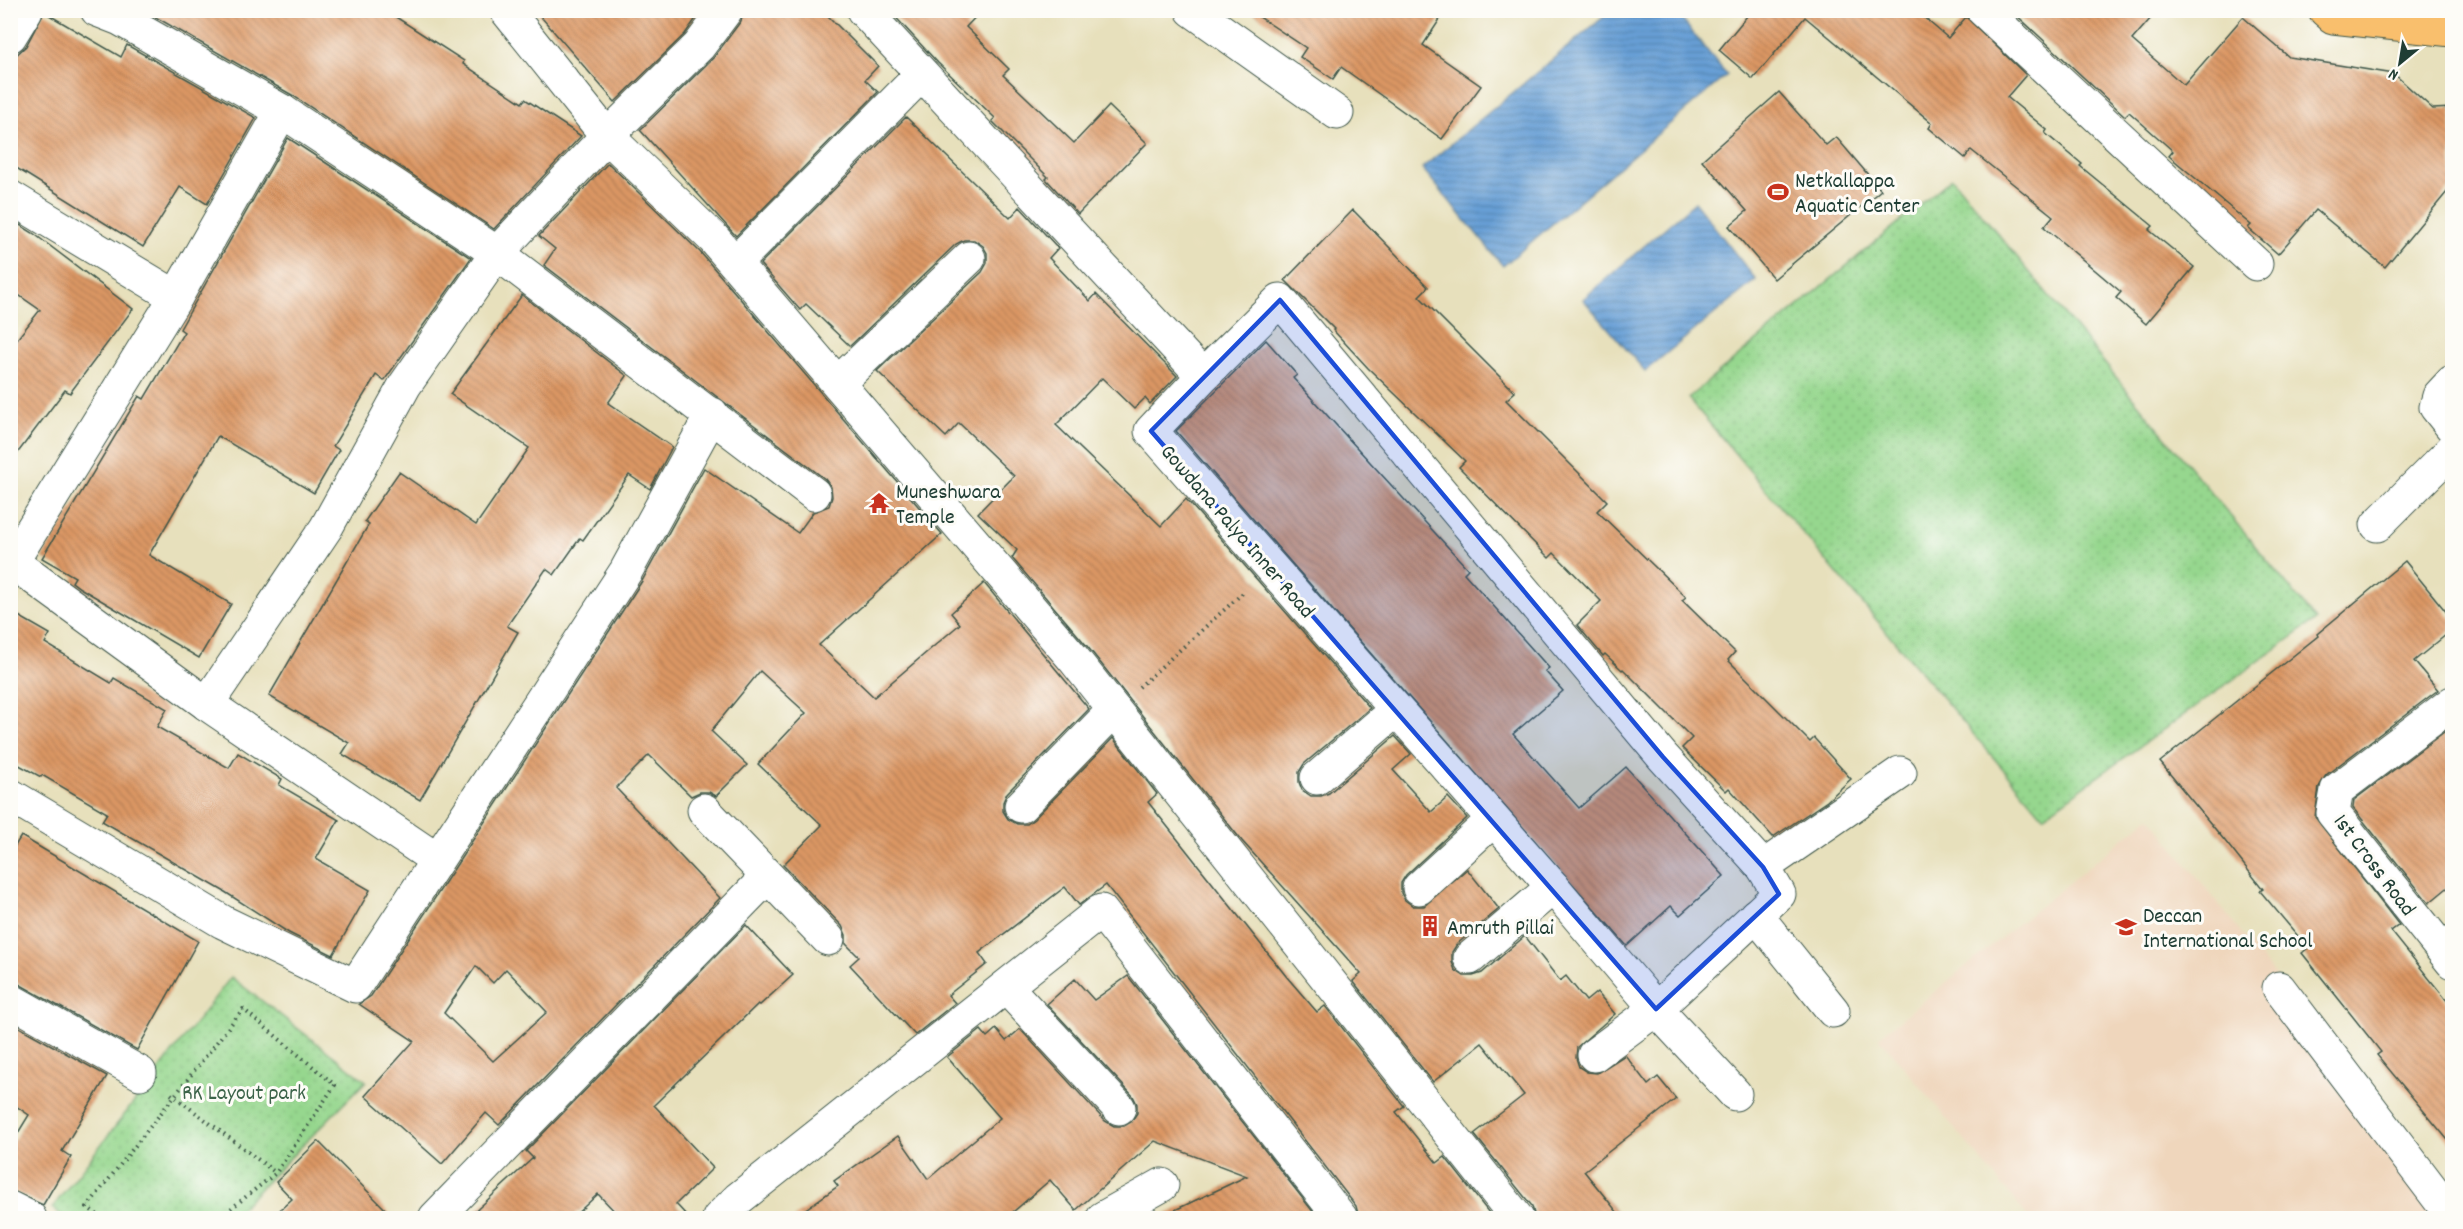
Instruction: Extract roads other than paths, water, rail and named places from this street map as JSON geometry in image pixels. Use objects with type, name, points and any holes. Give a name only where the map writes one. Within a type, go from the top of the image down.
[{"type":"main road","points":[[2325,10],[2333,17],[2452,30]]},
{"type":"street","points":[[10,36],[26,10]]},
{"type":"street","points":[[97,10],[120,19],[282,111],[497,253],[712,414],[814,494]]},
{"type":"street","points":[[506,10],[607,136],[714,239],[1073,658],[1517,1218]]},
{"type":"street","points":[[207,704],[326,528],[405,386],[497,253],[607,136],[699,46],[726,10]]},
{"type":"street","points":[[1192,10],[1337,113]]},
{"type":"street","points":[[1983,10],[2256,264]]},
{"type":"street","points":[[872,14],[922,74],[1203,376],[1280,300],[1663,757],[1763,867],[1779,894],[1656,1009],[1594,1054]]},
{"type":"street","points":[[735,263],[922,74]]},
{"type":"street","points":[[282,111],[176,297],[11,563],[207,704],[437,860]]},
{"type":"street","points":[[10,197],[176,297]]},
{"type":"street","points":[[838,383],[969,258]]},
{"type":"street","name":"Gowdana Palya Inner Road","points":[[1203,376],[1151,430],[1553,887],[1656,1009],[1735,1094]]},
{"type":"street","points":[[2452,382],[2439,396],[2436,407],[2452,426]]},
{"type":"street","points":[[10,795],[223,922],[355,986],[626,571],[712,414]]},
{"type":"street","points":[[2377,525],[2452,450]]},
{"type":"street","name":"1st Cross Road","points":[[2452,703],[2337,790],[2333,813],[2452,962]]},
{"type":"street","points":[[1021,806],[1114,710]]},
{"type":"street","points":[[1317,778],[1396,710]]},
{"type":"street","points":[[1763,867],[1900,773]]},
{"type":"street","points":[[704,810],[828,939]]},
{"type":"street","points":[[1419,888],[1493,820]]},
{"type":"street","points":[[435,1218],[767,877]]},
{"type":"street","points":[[1470,958],[1553,887]]},
{"type":"street","points":[[734,1212],[1101,912],[1341,1218]]},
{"type":"street","points":[[1756,915],[1833,1011]]},
{"type":"street","points":[[1007,988],[1119,1108]]},
{"type":"street","points":[[2279,988],[2452,1216]]},
{"type":"street","points":[[10,1000],[140,1073]]},
{"type":"street","points":[[1103,1218],[1162,1185]]},
{"type":"street","points":[[10,1208],[30,1218]]},
{"type":"water","points":[[1612,10],[1675,11],[1727,75],[1503,266],[1422,168]]},
{"type":"water","points":[[1695,202],[1756,280],[1645,371],[1583,299]]},
{"type":"place","name":"Netkallappa Aquatic Center","points":[[1778,192]]},
{"type":"place","name":"Muneshwara Temple","points":[[879,503]]},
{"type":"place","name":"Amruth Pillai","points":[[1430,926]]},
{"type":"place","name":"Deccan International School","points":[[2126,927]]},
{"type":"park label","name":"RK Layout park","points":[[244,1091]]}]
